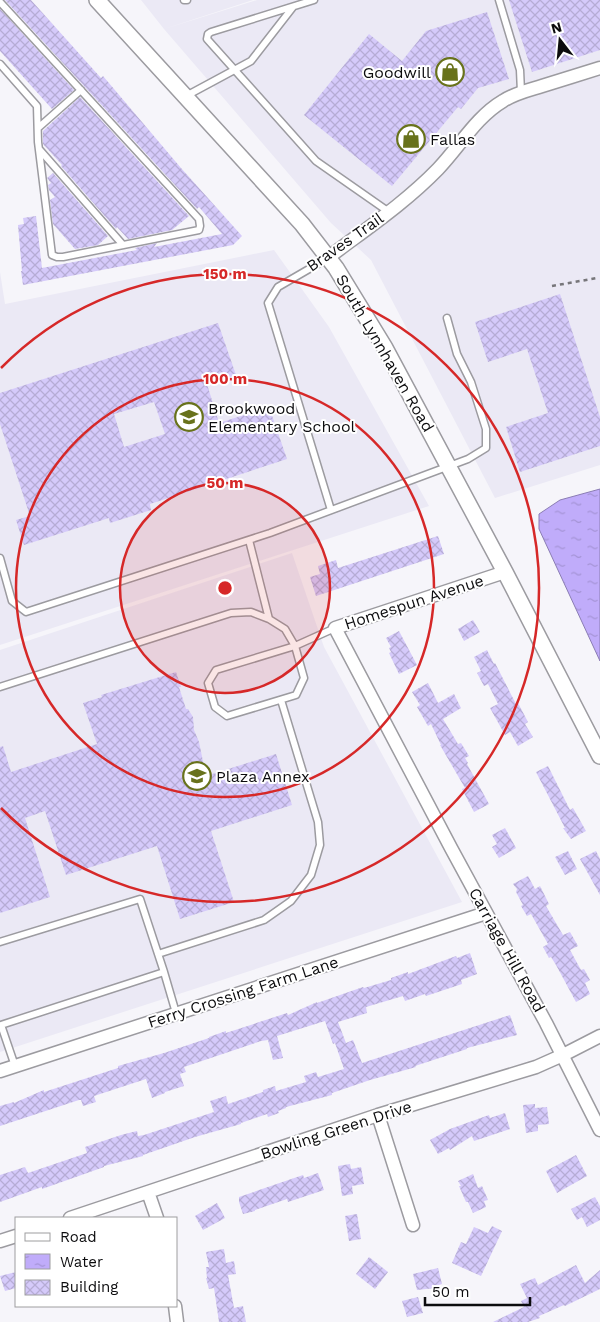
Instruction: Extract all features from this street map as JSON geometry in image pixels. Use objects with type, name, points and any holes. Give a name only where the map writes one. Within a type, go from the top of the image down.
[{"type":"street","name":"South Lynnhaven Road","points":[[97,0],[302,224],[329,257],[385,348],[505,572],[600,756]]},
{"type":"street","name":"Braves Trail","points":[[329,257],[409,196],[438,169],[478,120],[496,105],[521,92],[600,68]]},
{"type":"street","name":"Homespun Avenue","points":[[411,772],[336,628],[505,572]]},
{"type":"street","name":"Carriage Hill Road","points":[[411,772],[563,1055],[600,1130]]},
{"type":"street","name":"Ferry Crossing Farm Lane","points":[[0,1071],[486,913]]},
{"type":"street","name":"Bowling Green Drive","points":[[73,1217],[378,1115],[536,1067],[600,1036]]},
{"type":"street","points":[[378,1115],[413,1225]]},
{"type":"street","points":[[148,1192],[156,1217]]},
{"type":"street","points":[[0,1241],[15,1236]]},
{"type":"street","points":[[175,1307],[177,1322]]},
{"type":"lane","points":[[314,0],[212,32],[208,34],[207,39],[316,161],[388,212]]},
{"type":"lane","points":[[499,0],[520,70],[521,92]]},
{"type":"lane","points":[[0,2],[199,219],[199,230],[63,257],[52,255],[38,148],[37,106],[0,64]]},
{"type":"lane","points":[[185,97],[251,61],[293,6]]},
{"type":"lane","points":[[38,128],[81,90]]},
{"type":"lane","points":[[38,148],[123,245]]},
{"type":"lane","name":"Braves Trail","points":[[329,257],[278,287],[268,303],[331,510]]},
{"type":"lane","points":[[0,558],[12,601],[26,612],[249,540],[468,459],[486,448],[486,429],[471,382],[457,354],[448,318]]},
{"type":"lane","points":[[249,540],[269,619]]},
{"type":"lane","points":[[0,687],[232,613],[251,612],[269,619],[285,629],[295,646],[304,678],[296,695],[226,716],[215,707],[208,683],[216,670],[295,646],[336,628]]},
{"type":"lane","points":[[158,954],[264,920],[291,901],[311,875],[320,844],[318,822],[280,700]]},
{"type":"lane","points":[[0,942],[140,899],[176,1013]]},
{"type":"lane","points":[[15,1066],[1,1023],[164,972]]},
{"type":"path","points":[[552,286],[597,278]]},
{"type":"shaded area","points":[[141,0],[253,0],[164,29]]},
{"type":"shaded area","points":[[257,0],[600,0],[600,465],[495,498],[371,260],[331,223],[164,29]]},
{"type":"shaded area","name":"Brookwood Elementary School","points":[[274,250],[329,327],[429,506],[0,645],[0,272],[5,304]]},
{"type":"shaded area","name":"Plaza Annex","points":[[292,553],[324,647],[462,902],[0,1052],[0,650]]},
{"type":"water","points":[[600,489],[600,661],[539,529],[539,514],[560,500]]},
{"type":"building","points":[[5,0],[31,0],[101,78],[103,76],[242,236],[233,245],[23,285],[18,225],[24,224],[23,218],[36,216],[42,268],[137,250],[135,248],[157,243],[154,247],[222,234]]},
{"type":"building","points":[[509,0],[600,0],[600,50],[532,72]]},
{"type":"building","points":[[0,9],[74,90],[52,109],[0,51]]},
{"type":"building","points":[[487,12],[509,79],[478,88],[461,109],[458,107],[392,186],[304,115],[369,34],[402,61],[426,31]]},
{"type":"building","points":[[80,97],[189,216],[172,230],[128,239],[117,227],[116,229],[43,144],[43,131]]},
{"type":"building","points":[[53,173],[108,236],[98,245],[75,249],[53,224],[50,200],[55,197],[49,190],[48,185],[51,183],[47,178]]},
{"type":"building","points":[[560,294],[600,417],[600,446],[520,472],[506,427],[548,413],[527,349],[488,362],[475,322]]},
{"type":"building","points":[[218,323],[236,375],[207,384],[219,423],[269,407],[287,459],[150,504],[151,510],[110,523],[109,518],[24,545],[16,520],[30,516],[0,424],[0,393]],"holes":[[[154,402],[165,434],[124,447],[114,414]]]},
{"type":"building","points":[[438,536],[444,554],[316,596],[310,577],[320,574],[318,566],[336,560],[338,568]]},
{"type":"building","points":[[473,620],[480,632],[464,641],[458,629]]},
{"type":"building","points":[[399,631],[417,665],[399,674],[389,653],[391,652],[389,648],[391,647],[386,638]]},
{"type":"building","points":[[487,650],[516,704],[518,703],[528,722],[525,724],[533,737],[518,746],[510,732],[505,735],[490,708],[498,704],[488,684],[484,686],[477,673],[481,671],[474,657]]},
{"type":"building","points":[[176,672],[186,709],[188,709],[193,717],[194,730],[199,742],[206,776],[276,754],[292,805],[211,831],[234,902],[180,919],[157,846],[66,875],[45,811],[25,818],[50,897],[0,913],[0,747],[3,746],[11,772],[97,744],[83,703],[102,697],[101,695]]},
{"type":"building","points":[[428,683],[438,703],[454,694],[461,708],[443,719],[458,744],[461,743],[469,756],[465,758],[467,764],[489,804],[474,812],[462,789],[465,788],[440,745],[431,724],[428,726],[417,707],[420,705],[412,692]]},
{"type":"building","points":[[548,766],[570,810],[573,808],[586,831],[571,839],[563,828],[565,828],[536,772]]},
{"type":"building","points":[[505,828],[516,848],[499,858],[492,847],[497,844],[492,835]]},
{"type":"building","points":[[568,851],[577,869],[565,875],[555,857]]},
{"type":"building","points":[[596,851],[600,859],[600,895],[580,859]]},
{"type":"building","points":[[528,876],[535,889],[540,886],[549,904],[546,906],[563,935],[570,932],[578,946],[570,950],[581,970],[584,969],[590,980],[585,983],[590,994],[576,1002],[556,965],[551,957],[549,958],[543,947],[548,944],[531,914],[527,916],[521,906],[523,905],[513,884]]},
{"type":"building","points":[[470,953],[477,974],[461,980],[462,984],[426,996],[425,994],[405,1001],[403,996],[366,1007],[367,1013],[338,1022],[346,1043],[353,1040],[362,1063],[510,1015],[517,1035],[467,1048],[416,1067],[332,1093],[332,1095],[286,1107],[278,1111],[279,1113],[268,1117],[267,1114],[143,1156],[104,1166],[0,1202],[0,1175],[25,1167],[28,1173],[87,1153],[85,1147],[121,1135],[137,1131],[138,1136],[144,1135],[214,1112],[210,1101],[226,1096],[228,1104],[275,1086],[276,1091],[306,1082],[304,1076],[316,1072],[318,1077],[344,1069],[325,1021],[277,1036],[283,1058],[273,1060],[268,1040],[261,1041],[184,1067],[186,1072],[180,1074],[184,1086],[152,1098],[146,1079],[94,1096],[96,1102],[83,1106],[81,1100],[79,1100],[0,1126],[0,1106],[14,1103],[44,1090],[44,1092],[226,1031],[226,1033],[287,1013],[288,1015],[317,1002],[391,980],[391,978],[408,972],[408,974],[456,956],[457,958]]},
{"type":"building","points":[[535,1104],[535,1108],[547,1107],[549,1124],[538,1125],[538,1131],[526,1133],[523,1105]]},
{"type":"building","points":[[505,1113],[510,1129],[474,1141],[472,1136],[450,1150],[449,1148],[438,1154],[430,1140],[450,1129],[489,1115],[490,1118]]},
{"type":"building","points":[[576,1155],[587,1176],[557,1193],[546,1171]]},
{"type":"building","points":[[350,1164],[351,1169],[361,1167],[364,1184],[352,1186],[353,1194],[342,1196],[338,1166]]},
{"type":"building","points":[[318,1173],[324,1190],[288,1202],[287,1199],[243,1214],[239,1197],[303,1175],[304,1178]]},
{"type":"building","points":[[473,1174],[478,1188],[482,1186],[488,1200],[484,1201],[486,1207],[473,1213],[468,1202],[466,1202],[458,1181]]},
{"type":"building","points":[[595,1197],[600,1206],[600,1220],[587,1227],[582,1217],[577,1220],[571,1209]]},
{"type":"building","points":[[217,1203],[225,1218],[203,1230],[195,1216]]},
{"type":"building","points":[[357,1214],[361,1239],[349,1241],[345,1216]]},
{"type":"building","points":[[492,1226],[502,1231],[481,1276],[452,1263],[461,1242],[466,1244],[474,1227],[488,1233]]},
{"type":"building","points":[[224,1249],[226,1263],[234,1261],[236,1274],[228,1275],[234,1308],[243,1306],[246,1322],[219,1322],[214,1288],[209,1289],[206,1278],[206,1267],[209,1267],[206,1252]]},
{"type":"building","points":[[369,1257],[388,1272],[375,1289],[356,1274]]},
{"type":"building","points":[[576,1265],[585,1283],[600,1270],[600,1289],[528,1322],[493,1322],[524,1307],[521,1301],[527,1298],[520,1284],[535,1278],[538,1285]]},
{"type":"building","points":[[438,1268],[442,1284],[435,1286],[436,1288],[417,1290],[413,1274]]},
{"type":"building","points":[[15,1272],[15,1288],[5,1291],[0,1276]]},
{"type":"building","points":[[418,1297],[423,1313],[407,1317],[402,1301]]},
{"type":"place","name":"Goodwill","points":[[450,72]]},
{"type":"place","name":"Fallas","points":[[411,139]]},
{"type":"place","name":"Brookwood Elementary School","points":[[189,417]]},
{"type":"place","name":"Plaza Annex","points":[[197,776]]}]
